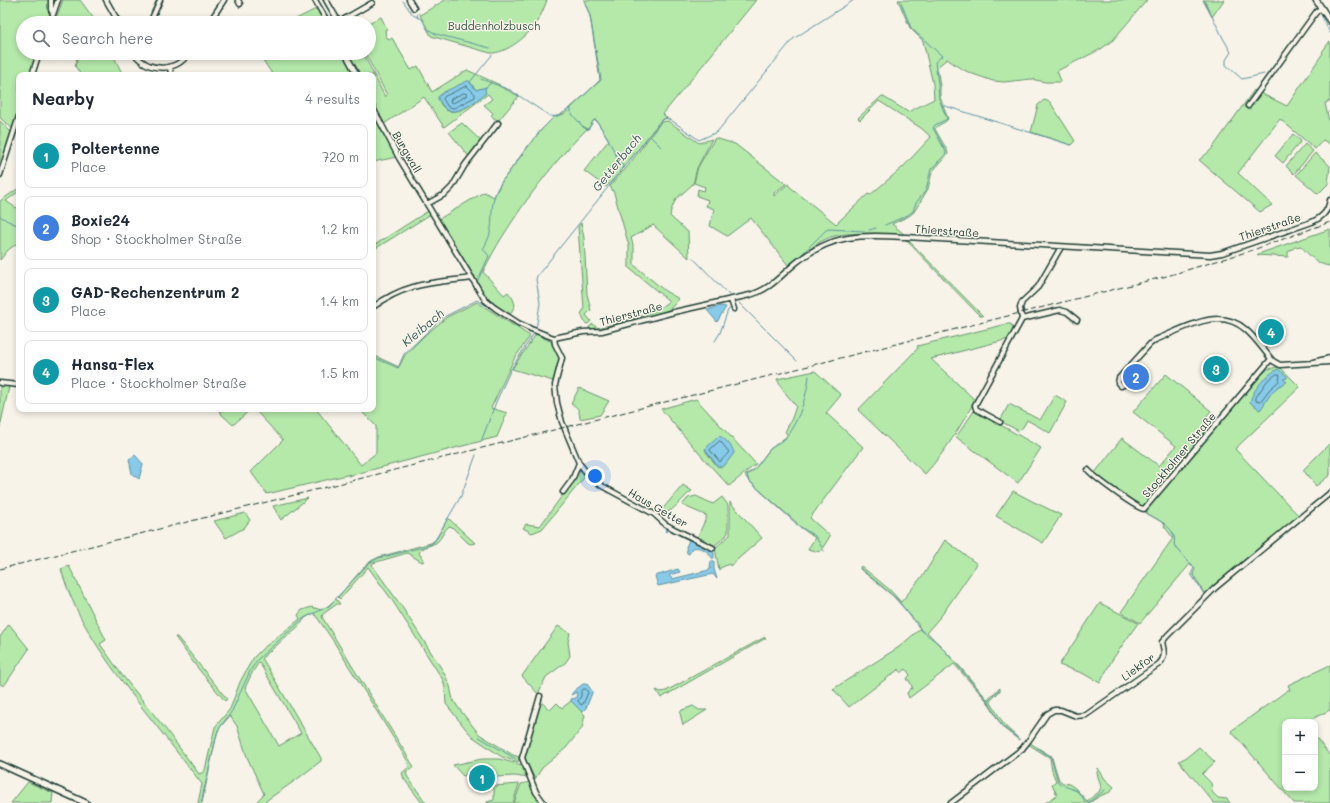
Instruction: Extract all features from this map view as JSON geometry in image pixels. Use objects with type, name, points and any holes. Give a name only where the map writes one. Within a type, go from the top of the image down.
[{"type":"main road","points":[[1316,0],[1330,21]]},
{"type":"main road","points":[[0,764],[86,803]]},
{"type":"street","points":[[52,0],[51,10],[53,13]]},
{"type":"street","points":[[52,16],[58,0]]},
{"type":"street","points":[[106,0],[114,16]]},
{"type":"street","points":[[153,16],[160,0]]},
{"type":"street","points":[[214,16],[224,0]]},
{"type":"street","points":[[315,0],[324,16]]},
{"type":"street","points":[[326,0],[335,16]]},
{"type":"street","points":[[409,0],[414,8]]},
{"type":"street","points":[[349,16],[372,3]]},
{"type":"street","points":[[1248,106],[1317,11],[1322,8]]},
{"type":"street","points":[[33,72],[37,60]]},
{"type":"street","points":[[140,60],[150,66],[159,68],[170,67],[183,60]]},
{"type":"street","points":[[350,60],[356,72]]},
{"type":"street","points":[[170,67],[171,72]]},
{"type":"street","name":"Burgwall","points":[[376,114],[399,158],[474,281]]},
{"type":"street","points":[[427,204],[445,194],[452,187],[465,165],[498,123]]},
{"type":"street","points":[[0,175],[16,125]]},
{"type":"street","name":"Thierstraße","points":[[554,338],[584,332],[602,331],[674,312],[750,295],[764,290],[810,252],[825,244],[846,238],[875,236],[898,237],[1210,255],[1312,222],[1323,216],[1330,200]]},
{"type":"street","points":[[1000,422],[976,409],[975,405],[1022,319],[1020,310],[1022,302],[1038,287],[1061,247]]},
{"type":"street","points":[[376,304],[391,294],[411,287],[474,281],[489,304],[518,323],[554,338]]},
{"type":"street","points":[[730,300],[734,309]]},
{"type":"street","points":[[1022,319],[1060,310],[1067,312],[1077,320]]},
{"type":"street","points":[[1124,373],[1146,347],[1155,340],[1210,319],[1226,319],[1242,326],[1277,364],[1284,366],[1330,358]]},
{"type":"street","name":"Haus Getter","points":[[554,338],[555,344],[562,358],[555,385],[557,403],[562,422],[579,463],[589,476],[602,486],[654,514],[665,524],[713,548]]},
{"type":"street","name":"Stockholmer Straße","points":[[1088,470],[1114,491],[1137,507],[1144,509],[1271,359]]},
{"type":"street","points":[[1312,362],[1330,362]]},
{"type":"street","points":[[0,383],[16,385]]},
{"type":"street","points":[[563,492],[572,480],[579,463]]},
{"type":"street","name":"Liekfor","points":[[952,803],[1022,749],[1047,714],[1054,710],[1061,710],[1076,716],[1086,715],[1159,664],[1165,655],[1162,642],[1215,588],[1330,493]]},
{"type":"street","points":[[540,696],[522,758],[536,792],[544,803]]},
{"type":"green space","points":[[0,0],[49,0],[50,16],[16,16],[16,60],[35,60],[31,72],[16,72],[16,120],[13,129],[0,118]]},
{"type":"green space","points":[[63,0],[80,0],[92,16],[57,16]]},
{"type":"green space","name":"Buddenholzbusch","points":[[445,0],[547,0],[538,20],[528,33],[503,51],[490,53],[431,36],[420,15]]},
{"type":"green space","points":[[584,0],[756,0],[663,114],[667,118],[660,121],[623,169],[606,187],[584,171],[609,140],[596,120],[594,120],[588,129],[582,126],[587,129],[554,165],[524,204],[497,245],[483,272],[504,295],[508,292],[513,299],[515,305],[510,315],[487,299],[439,219],[484,192],[494,197],[502,181],[541,130],[554,117],[564,114],[570,109],[600,80],[590,16]]},
{"type":"green space","points":[[898,0],[1147,0],[1113,40],[1101,49],[1057,71],[1061,81],[1060,82],[1045,82],[1031,79],[1004,82],[993,81],[970,73],[947,59],[937,67],[940,97],[948,119],[935,129],[948,154],[932,172],[928,189],[914,212],[892,224],[905,235],[865,233],[833,236],[817,244],[794,263],[792,262],[788,265],[751,218],[727,236],[710,226],[714,209],[706,206],[708,200],[697,196],[698,189],[704,191],[705,187],[694,183],[698,167],[715,138],[735,144],[786,184],[774,193],[774,196],[788,184],[836,224],[868,194],[870,195],[903,167],[931,137],[921,128],[879,101],[860,120],[858,118],[882,96],[908,112],[934,99],[933,84],[923,41],[910,28]]},
{"type":"green space","points":[[1203,0],[1224,0],[1212,17]]},
{"type":"green space","points":[[322,6],[328,16],[302,16]]},
{"type":"green space","points":[[381,17],[387,29],[385,30],[386,37],[389,40],[392,38],[411,70],[418,66],[432,92],[467,70],[500,85],[499,86],[519,96],[498,121],[491,116],[493,113],[484,105],[492,99],[488,94],[444,127],[424,97],[384,124],[402,156],[376,161],[376,79],[385,97],[387,95],[369,60],[376,60],[376,19]],"holes":[[[471,83],[476,90],[482,88],[486,93],[478,100],[458,111],[448,111],[441,105],[438,97],[444,92]]]},
{"type":"green space","points":[[1330,41],[1330,101],[1325,103],[1330,126],[1330,144],[1323,140],[1315,149],[1280,119],[1238,173],[1272,205],[1260,212],[1199,160],[1211,150],[1254,90],[1287,106]]},
{"type":"green space","points":[[116,60],[122,72],[79,72],[75,66],[77,61]]},
{"type":"green space","points":[[263,60],[366,60],[372,72],[271,72]]},
{"type":"green space","points":[[1044,100],[1050,102],[1075,141],[1071,145],[1031,132],[1038,105]]},
{"type":"green space","points":[[0,121],[12,133],[0,169]]},
{"type":"green space","points":[[668,121],[699,143],[712,139],[697,168],[693,184],[676,199],[671,210],[670,216],[688,232],[689,258],[653,225],[631,238],[634,248],[634,265],[665,291],[679,299],[670,309],[664,312],[600,330],[589,330],[589,327],[593,324],[598,328],[645,315],[669,301],[629,268],[629,246],[614,193],[610,186],[624,171],[661,122]]},
{"type":"green space","points":[[462,123],[482,142],[470,158],[449,132]]},
{"type":"green space","points":[[1293,134],[1301,141],[1283,163],[1275,156]]},
{"type":"green space","points":[[1305,144],[1313,151],[1294,174],[1286,166]]},
{"type":"green space","points":[[1315,153],[1330,166],[1328,184],[1318,194],[1296,175]]},
{"type":"green space","points":[[16,190],[16,193],[6,201],[16,208],[16,244],[8,250],[0,260],[0,201]]},
{"type":"green space","points":[[428,211],[431,214],[376,248],[376,244]]},
{"type":"green space","points":[[581,223],[584,238],[587,294],[591,310],[586,315],[591,321],[588,324],[585,323],[581,314],[584,309],[578,227]]},
{"type":"green space","points":[[1330,229],[1330,266],[1317,262],[1301,246],[1295,247],[1288,252],[1288,257],[1257,255],[1258,254]]},
{"type":"green space","points":[[906,240],[908,240],[983,316],[980,316]]},
{"type":"green space","points":[[477,302],[530,336],[514,359],[491,408],[507,413],[497,437],[348,476],[351,474],[267,494],[251,472],[283,440],[257,412],[318,412],[361,465],[376,453],[376,426],[362,412],[376,412],[376,356],[399,367],[405,355],[425,335],[447,317]]},
{"type":"green space","points":[[1011,324],[1013,328],[1013,332],[1009,339],[931,359],[975,400],[952,438],[925,474],[858,410],[918,348],[917,346]]},
{"type":"green space","points":[[536,334],[552,342],[560,355],[561,361],[553,381],[512,369]]},
{"type":"green space","points":[[1277,367],[1281,368],[1300,387],[1235,449],[1300,517],[1205,595],[1193,574],[1195,569],[1191,563],[1140,623],[1121,612],[1173,538],[1164,526],[1165,524],[1146,513],[1146,510],[1257,378],[1268,369]]},
{"type":"green space","points":[[815,371],[841,395],[826,413],[863,447],[810,518],[830,536],[820,552],[808,549],[815,538],[796,524],[797,523],[748,480],[745,475],[754,470],[769,450],[787,436],[785,432],[796,406],[782,389],[777,379]]},
{"type":"green space","points":[[1166,374],[1211,411],[1204,419],[1212,426],[1144,508],[1094,474],[1122,438],[1159,466],[1176,446],[1133,412]]},
{"type":"green space","points":[[0,385],[9,387],[0,427]]},
{"type":"green space","points":[[579,388],[609,401],[600,415],[580,419],[576,406],[571,404]]},
{"type":"green space","points":[[1055,395],[1067,402],[1050,433],[1027,420],[1019,431],[1000,421],[1009,404],[1040,420]]},
{"type":"green space","points":[[696,399],[756,464],[729,486],[661,409]],"holes":[[[707,447],[734,453],[726,462],[717,466],[705,449]]]},
{"type":"green space","points":[[974,411],[1041,448],[1018,483],[956,437]]},
{"type":"green space","points":[[219,412],[248,412],[233,425]]},
{"type":"green space","points":[[1330,443],[1330,475],[1316,486],[1303,470]]},
{"type":"green space","points":[[581,469],[585,476],[542,529],[532,533],[523,528],[526,524],[540,526],[578,471],[580,472]]},
{"type":"green space","points":[[683,485],[692,491],[673,509],[668,512],[659,513]]},
{"type":"green space","points":[[1013,491],[1061,515],[1043,543],[996,516]]},
{"type":"green space","points":[[696,496],[713,504],[722,497],[728,505],[728,532],[726,536],[714,546],[697,538],[707,516],[682,505],[688,498]]},
{"type":"green space","points":[[308,498],[281,520],[273,506]]},
{"type":"green space","points":[[730,502],[762,538],[730,566],[729,564],[720,568],[719,570],[715,548],[730,535]]},
{"type":"green space","points":[[245,513],[250,520],[244,528],[226,538],[214,521]]},
{"type":"green space","points":[[448,518],[475,543],[468,543],[452,527],[449,526],[437,542],[420,551],[419,553],[424,561],[422,562],[407,553],[373,563],[372,565],[402,607],[443,671],[450,686],[453,700],[460,710],[479,734],[513,755],[519,757],[518,762],[502,757],[473,737],[446,704],[443,680],[392,600],[368,567],[340,599],[338,597],[371,561],[379,557],[431,543],[437,538]]},
{"type":"green space","points":[[945,540],[977,564],[941,616],[927,632],[961,668],[987,699],[1000,688],[1000,691],[990,701],[1004,725],[1019,740],[1003,728],[987,701],[954,664],[909,698],[907,693],[911,688],[913,689],[909,680],[906,680],[910,675],[906,669],[901,673],[899,669],[849,707],[833,689],[899,647],[920,629],[918,624],[893,596],[860,569],[861,566],[890,590],[901,602],[924,574]]},
{"type":"green space","points":[[69,566],[106,640],[100,644],[122,675],[164,727],[199,774],[205,770],[215,727],[230,709],[240,682],[254,657],[300,619],[298,615],[302,610],[312,607],[321,610],[336,599],[340,604],[337,604],[323,614],[322,617],[414,767],[406,772],[407,776],[426,803],[422,803],[404,779],[402,773],[409,767],[407,760],[332,639],[314,613],[305,618],[300,625],[262,658],[321,758],[321,761],[265,803],[256,803],[264,794],[247,757],[237,726],[230,716],[217,733],[202,803],[198,803],[202,784],[140,705],[94,641],[75,606],[61,569]],"holes":[[[259,662],[301,733],[279,746],[245,688]]]},
{"type":"green space","points":[[1100,603],[1138,623],[1112,660],[1100,683],[1082,673],[1059,665]]},
{"type":"green space","points":[[9,624],[29,649],[4,686],[0,684],[0,637]]},
{"type":"green space","points":[[558,626],[570,633],[568,642],[570,656],[565,663],[546,677],[538,694],[522,676]]},
{"type":"green space","points":[[175,637],[177,637],[227,699],[225,701],[196,666]]},
{"type":"green space","points":[[765,637],[766,638],[661,698],[656,690],[661,692],[666,691]]},
{"type":"green space","points":[[1330,665],[1330,710],[1312,719],[1282,719],[1282,789],[1231,731],[1290,690],[1288,685]]},
{"type":"green space","points":[[540,701],[550,710],[557,703],[562,708],[571,701],[585,715],[582,728],[566,748],[542,768],[535,779],[525,758]]},
{"type":"green space","points":[[693,706],[699,710],[707,710],[683,725],[680,713],[682,710]]},
{"type":"green space","points":[[1318,740],[1330,756],[1330,803],[1294,803],[1284,791],[1318,791]]},
{"type":"green space","points":[[1030,743],[1051,755],[1059,780],[1075,788],[1087,801],[1099,792],[1101,787],[1097,773],[1098,768],[1105,779],[1114,787],[1110,792],[1089,803],[1045,803],[1057,795],[1052,784],[1056,781],[1052,771],[1050,758],[1028,744]]},
{"type":"green space","points":[[1199,747],[1215,762],[1202,774],[1211,783],[1212,792],[1218,798],[1227,799],[1230,803],[1214,803],[1179,761],[1187,757]]},
{"type":"green space","points":[[482,759],[499,759],[522,765],[528,778],[515,776],[494,777],[493,773],[469,770],[466,775],[463,776],[453,765]]},
{"type":"green space","points":[[28,782],[53,793],[52,803],[11,803]]},
{"type":"green space","points":[[530,782],[542,803],[514,803],[521,784]]},
{"type":"green space","points":[[519,784],[513,803],[487,803],[494,800],[494,786]]},
{"type":"water","points":[[469,81],[476,90],[486,87],[486,93],[462,109],[457,111],[446,110],[438,97],[444,92]]},
{"type":"water","points":[[721,306],[726,307],[717,322],[707,310]]},
{"type":"water","points":[[1278,369],[1287,376],[1287,378],[1283,379],[1287,382],[1272,392],[1259,410],[1250,402],[1254,392],[1269,375]]},
{"type":"water","points":[[719,436],[728,443],[734,453],[725,465],[721,467],[717,466],[705,449]]},
{"type":"water","points":[[135,455],[143,464],[139,479],[132,474],[129,459]]},
{"type":"water","points":[[668,529],[711,549],[714,553],[714,558],[712,558],[704,550],[698,548],[692,548],[689,554],[687,553],[686,547],[689,540],[669,530],[666,532],[665,530]]},
{"type":"water","points":[[711,561],[714,561],[714,569],[717,579],[713,574],[658,586],[655,576],[678,569],[680,572],[669,575],[672,579],[709,570]]},
{"type":"water","points":[[583,684],[587,684],[592,693],[586,708],[582,712],[571,701],[571,699],[576,698],[577,692],[571,695]]},
{"type":"waterway","points":[[312,0],[317,10]]},
{"type":"waterway","points":[[323,0],[331,16]]},
{"type":"waterway","points":[[569,109],[601,80],[590,16],[584,0]]},
{"type":"waterway","name":"Getterbach","points":[[536,330],[540,303],[536,279],[537,276],[661,121],[665,118],[671,120],[699,140],[717,132],[793,39],[854,0]]},
{"type":"waterway","points":[[885,225],[908,215],[913,211],[916,203],[926,190],[931,169],[945,155],[946,152],[933,128],[935,125],[947,119],[939,99],[935,62],[942,56],[911,28],[900,0]]},
{"type":"waterway","points":[[1204,0],[1231,52],[1226,60],[1226,65],[1242,79],[1264,74]]},
{"type":"waterway","points":[[403,1],[413,15],[423,20]]},
{"type":"waterway","points":[[1320,12],[1330,33]]},
{"type":"waterway","points":[[418,18],[417,15],[419,13]]},
{"type":"waterway","points":[[424,23],[429,30],[436,34],[490,48]]},
{"type":"waterway","points":[[470,82],[492,55]]},
{"type":"waterway","points":[[346,60],[352,72]]},
{"type":"waterway","points":[[481,79],[510,90],[550,116],[558,115],[569,109],[571,109],[571,112]]},
{"type":"waterway","points":[[486,87],[491,83]]},
{"type":"waterway","points":[[942,105],[1071,145]]},
{"type":"waterway","points":[[572,114],[583,127],[588,130],[594,120],[597,121],[617,157]]},
{"type":"waterway","points":[[477,282],[489,256],[483,249],[490,235],[496,191],[530,143],[554,117]]},
{"type":"waterway","points":[[376,120],[384,136]]},
{"type":"waterway","points":[[650,136],[661,147]]},
{"type":"waterway","points":[[386,139],[395,155]]},
{"type":"waterway","name":"Getterbach","points":[[619,160],[624,168]]},
{"type":"waterway","points":[[399,162],[415,189]]},
{"type":"waterway","points":[[417,192],[424,203]]},
{"type":"waterway","name":"Kleibach","points":[[0,216],[16,225]]},
{"type":"waterway","points":[[869,230],[876,228]]},
{"type":"waterway","points":[[794,262],[828,229],[864,231]]},
{"type":"waterway","points":[[693,258],[732,297]]},
{"type":"waterway","points":[[778,277],[783,272]]},
{"type":"waterway","name":"Kleibach","points":[[479,294],[484,304]]},
{"type":"waterway","name":"Kleibach","points":[[376,358],[398,368],[404,354],[442,318],[477,300],[530,332]]},
{"type":"waterway","points":[[739,303],[797,361]]},
{"type":"waterway","points":[[715,341],[720,333],[728,310],[731,308]]},
{"type":"waterway","name":"Getterbach","points":[[481,442],[496,402],[511,369],[534,333]]},
{"type":"waterway","points":[[1217,427],[1260,376],[1267,370]]},
{"type":"waterway","points":[[788,434],[796,421],[802,406],[807,391],[809,376]]},
{"type":"waterway","points":[[1159,495],[1212,433]]},
{"type":"waterway","points":[[757,466],[770,449],[786,438]]},
{"type":"waterway","name":"Getterbach","points":[[201,803],[218,730],[232,711],[250,671],[258,659],[304,618],[329,606],[369,563],[379,558],[427,546],[434,542],[461,496],[476,455]]},
{"type":"waterway","points":[[755,469],[747,475],[749,481],[799,526],[815,536],[824,551]]},
{"type":"waterway","points":[[1157,498],[1147,510],[1147,513],[1162,522],[1173,534],[1174,545],[1194,568],[1191,574],[1204,594]]},
{"type":"waterway","points":[[860,568],[897,599],[921,630],[939,644],[988,701],[1001,725],[1019,739]]},
{"type":"waterway","points":[[988,701],[999,690]]},
{"type":"waterway","points":[[479,737],[516,759]]},
{"type":"waterway","points":[[1037,748],[1051,757],[1058,782],[1077,791],[1086,802],[1089,802],[1105,790]]},
{"type":"waterway","points":[[535,794],[541,803]]},
{"type":"railway","points":[[0,569],[1167,276],[1253,250],[1330,222]]},
{"type":"place","name":"Hansa-Flex","points":[[1271,332]]},
{"type":"place","name":"GAD-Rechenzentrum 2","points":[[1216,369]]},
{"type":"place","name":"Boxie24","points":[[1136,377]]},
{"type":"place","name":"Poltertenne","points":[[482,778]]}]
